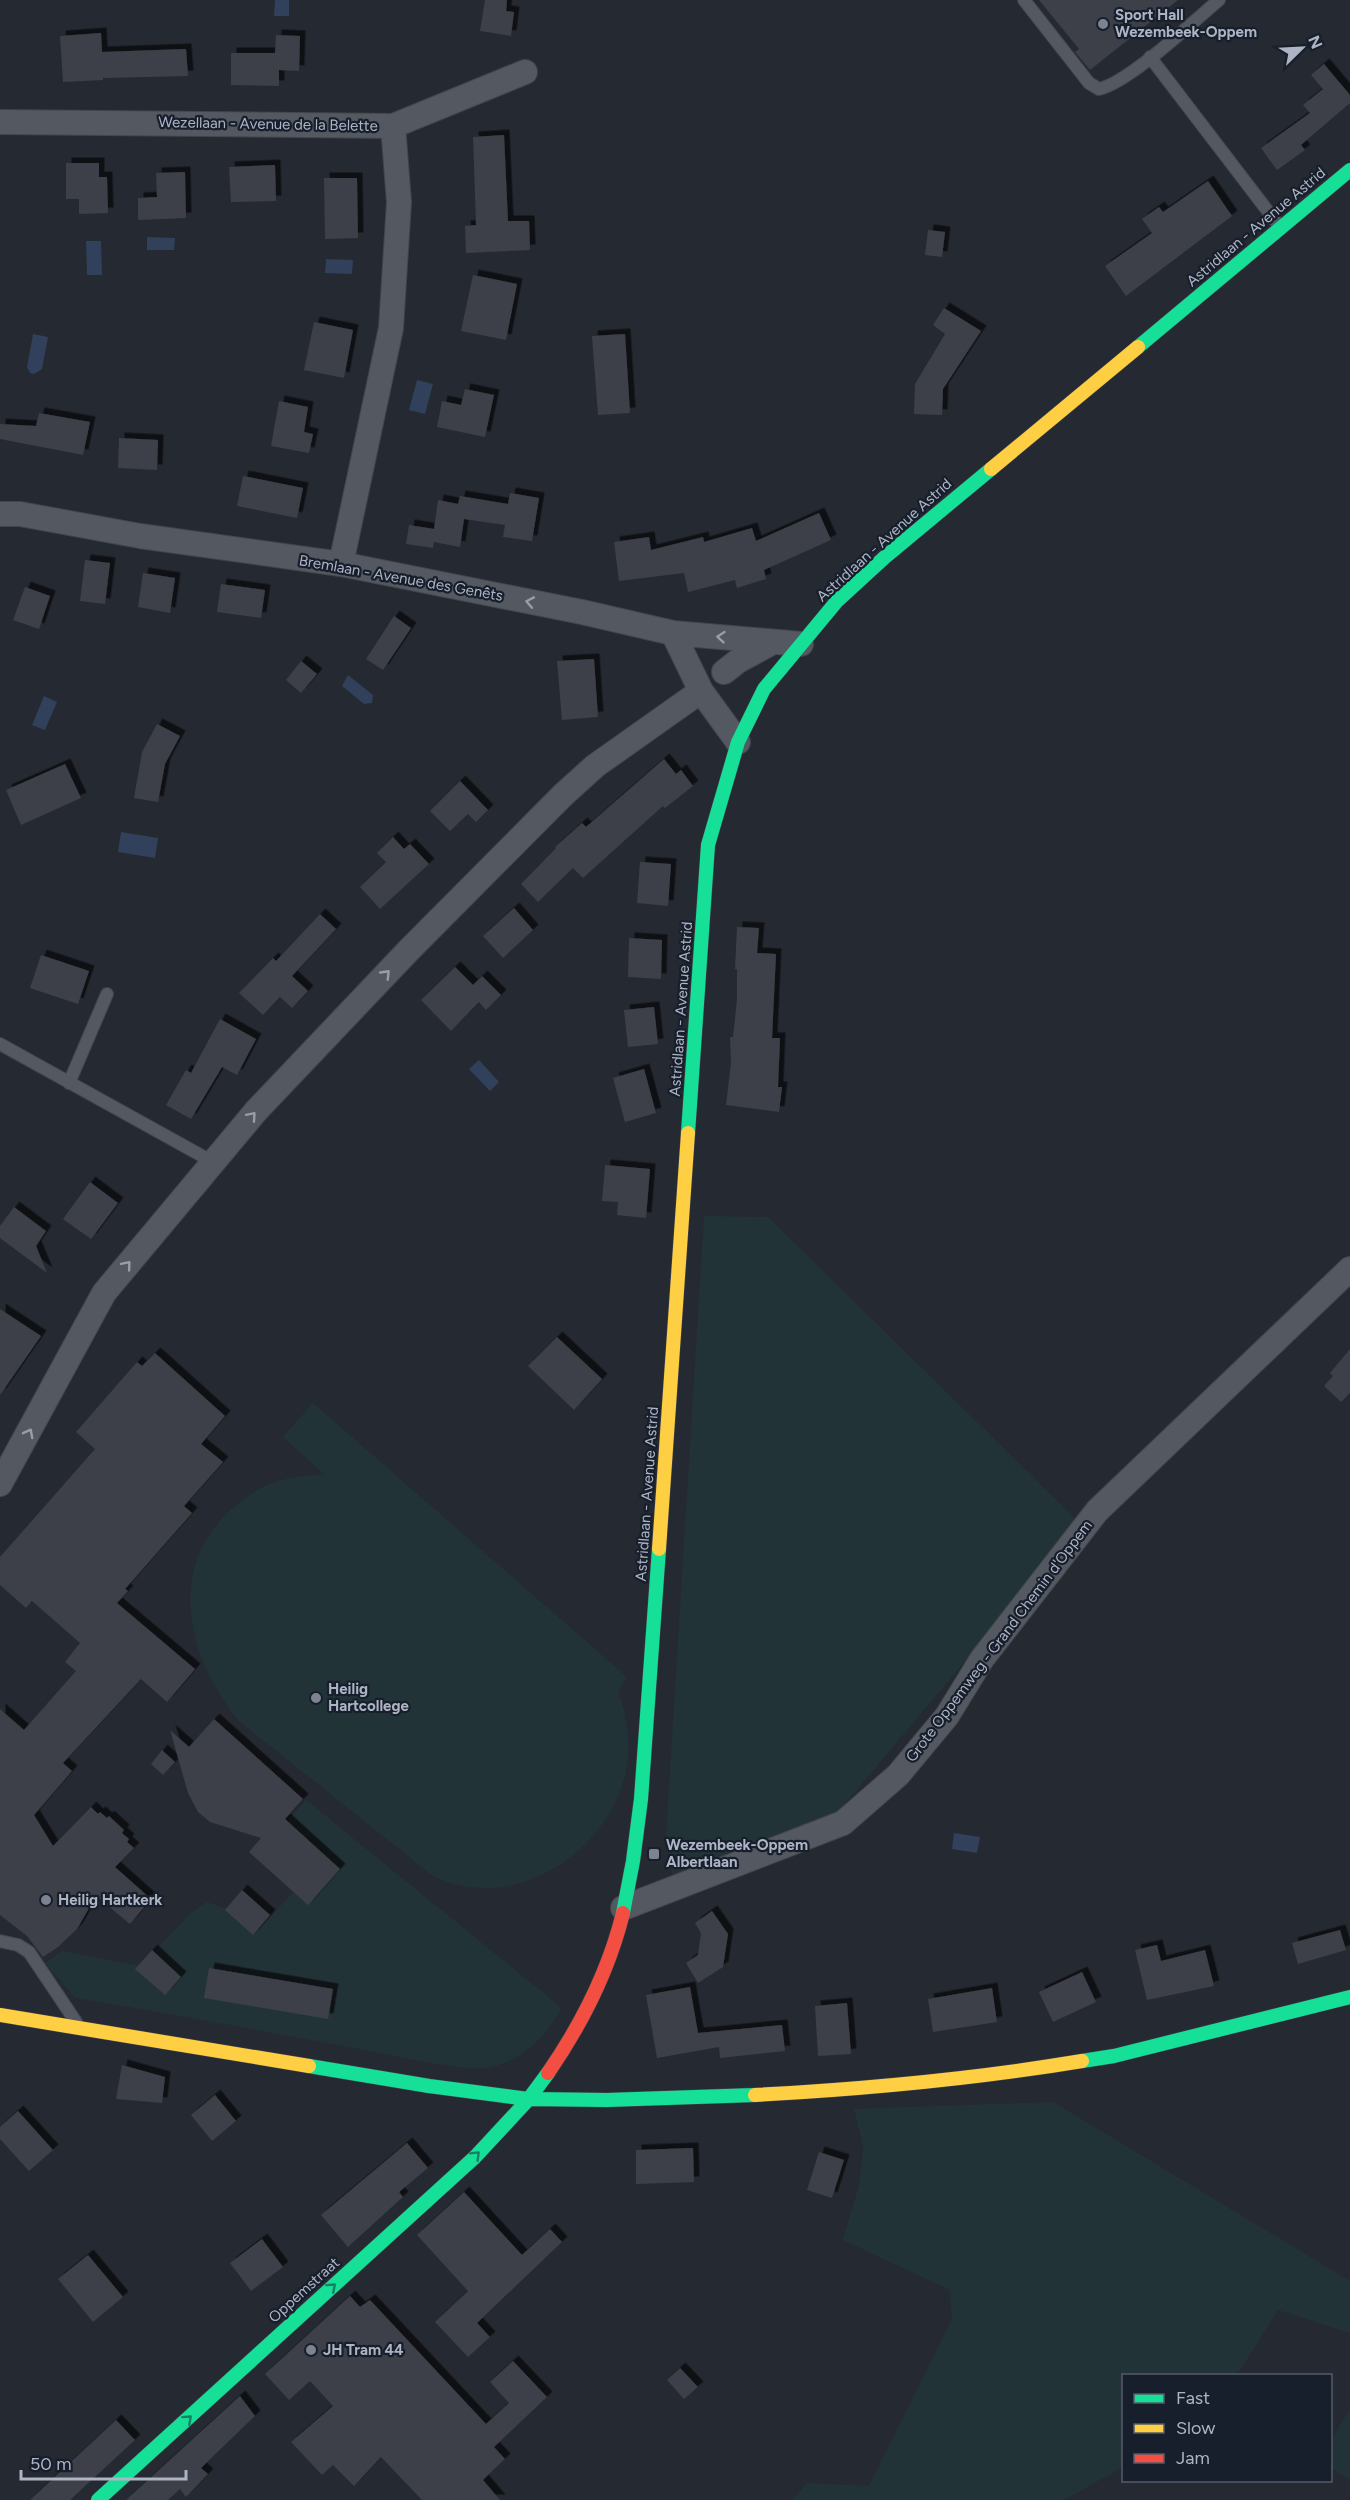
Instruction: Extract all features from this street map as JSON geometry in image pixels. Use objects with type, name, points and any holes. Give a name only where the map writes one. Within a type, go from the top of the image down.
[{"type":"street","name":"Wezellaan - Avenue de la Belette","points":[[0,122],[393,126],[525,72]]},
{"type":"street","points":[[341,564],[391,328],[399,202],[393,126]]},
{"type":"street","name":"Astridlaan - Avenue Astrid","points":[[528,2099],[571,2035],[608,1960],[623,1908],[635,1853],[641,1800],[707,854],[738,742],[764,689],[837,601],[914,532],[1350,170]]},
{"type":"street","name":"Bremlaan - Avenue des Genêts","points":[[0,514],[21,514],[140,536],[341,564],[582,612],[673,633],[801,644]]},
{"type":"street","points":[[673,633],[701,691],[738,742]]},
{"type":"street","points":[[724,672],[738,661],[773,642]]},
{"type":"street","points":[[0,1484],[104,1293],[256,1111],[408,951],[563,795],[595,766],[701,691]]},
{"type":"street","name":"Grote Oppemweg - Grand Chemin d'Oppem","points":[[623,1908],[843,1822],[873,1797],[898,1775],[947,1716],[982,1659],[1097,1511],[1350,1269]]},
{"type":"street","points":[[0,2015],[417,2084],[528,2099],[708,2098],[786,2094],[1018,2072],[1114,2056],[1350,1997]]},
{"type":"street","name":"Oppemstraat","points":[[98,2500],[475,2157],[528,2099]]},
{"type":"lane","points":[[1024,0],[1089,84],[1099,89],[1109,87],[1150,57],[1219,0]]},
{"type":"lane","points":[[1150,57],[1281,228]]},
{"type":"lane","points":[[69,1083],[107,994]]},
{"type":"lane","points":[[0,1044],[213,1162]]},
{"type":"lane","points":[[0,1941],[18,1945],[29,1952],[80,2029]]},
{"type":"shaded area","points":[[704,1216],[768,1217],[1081,1524],[837,1813],[673,1879],[666,1837]]},
{"type":"shaded area","points":[[313,1403],[627,1677],[618,1691],[628,1732],[628,1758],[620,1790],[605,1820],[584,1845],[558,1866],[529,1880],[497,1887],[465,1886],[433,1876],[239,1721],[221,1697],[196,1642],[191,1614],[191,1585],[198,1558],[211,1532],[233,1508],[254,1492],[276,1482],[299,1476],[325,1475],[283,1437]]},
{"type":"shaded area","points":[[306,1800],[562,2008],[549,2028],[533,2045],[514,2058],[491,2067],[466,2068],[432,2063],[75,1998],[45,1963],[62,1951],[140,1966],[192,1912],[207,1902],[227,1909],[255,1934],[294,1891],[285,1823]]},
{"type":"shaded area","points":[[1053,2102],[1350,2281],[1350,2333],[1278,2310],[1238,2374],[1122,2374],[1122,2468],[1064,2500],[792,2500],[807,2483],[869,2486],[952,2319],[950,2290],[843,2240],[859,2185],[863,2146],[854,2109]]},
{"type":"shaded area","points":[[1350,2409],[1350,2480],[1332,2469],[1332,2438]]},
{"type":"water","points":[[275,0],[289,0],[289,16],[274,16]]},
{"type":"water","points":[[147,237],[175,238],[174,250],[147,250]]},
{"type":"water","points":[[86,241],[101,241],[102,275],[87,275]]},
{"type":"water","points":[[326,259],[353,260],[352,274],[325,273]]},
{"type":"water","points":[[33,334],[48,337],[42,369],[34,374],[30,373],[27,367]]},
{"type":"water","points":[[417,380],[433,384],[425,414],[409,410]]},
{"type":"water","points":[[348,675],[373,695],[372,703],[364,704],[342,686]]},
{"type":"water","points":[[44,696],[57,702],[45,730],[32,725]]},
{"type":"water","points":[[121,832],[158,838],[155,858],[118,852]]},
{"type":"water","points":[[479,1060],[499,1082],[490,1091],[469,1069]]},
{"type":"water","points":[[954,1833],[980,1837],[977,1853],[952,1849]]},
{"type":"building","points":[[485,0],[507,0],[506,11],[514,12],[511,36],[480,31]]},
{"type":"building","name":"Sport Hall Wezembeek-Oppem","points":[[1039,0],[1178,0],[1090,70],[1075,52],[1079,49]]},
{"type":"building","points":[[101,33],[102,52],[186,49],[188,76],[103,78],[103,80],[63,82],[60,36]]},
{"type":"building","points":[[276,35],[300,36],[299,71],[279,70],[279,86],[231,85],[231,53],[275,53]]},
{"type":"building","points":[[1324,64],[1350,95],[1350,103],[1301,145],[1305,150],[1277,170],[1261,148],[1310,113],[1303,105],[1323,89],[1311,75]]},
{"type":"building","points":[[504,135],[508,221],[529,221],[530,250],[466,253],[465,226],[476,225],[473,137]]},
{"type":"building","points":[[66,163],[99,163],[99,177],[107,177],[108,213],[79,214],[79,199],[66,199]]},
{"type":"building","points":[[275,165],[276,201],[231,202],[229,167]]},
{"type":"building","points":[[185,172],[186,218],[138,220],[138,198],[157,197],[156,173]]},
{"type":"building","points":[[324,178],[357,178],[358,238],[325,239]]},
{"type":"building","points":[[1208,181],[1232,216],[1126,296],[1105,266],[1152,233],[1142,219],[1159,207],[1163,212]]},
{"type":"building","points":[[928,230],[945,232],[942,257],[925,255]]},
{"type":"building","points":[[473,275],[517,284],[506,340],[461,331]]},
{"type":"building","points":[[944,308],[981,331],[943,389],[942,415],[914,414],[915,384],[945,334],[933,325]]},
{"type":"building","points":[[314,322],[353,330],[344,378],[304,370]]},
{"type":"building","points":[[625,334],[630,413],[598,415],[592,336]]},
{"type":"building","points":[[465,389],[494,395],[485,437],[437,427],[442,401],[461,405]]},
{"type":"building","points":[[279,401],[308,407],[304,432],[313,434],[309,453],[271,446]]},
{"type":"building","points":[[39,413],[90,422],[83,455],[0,439],[0,424],[36,426]]},
{"type":"building","points":[[119,438],[158,440],[157,470],[118,468]]},
{"type":"building","points":[[243,476],[303,488],[297,518],[237,506]]},
{"type":"building","points":[[510,493],[539,498],[532,541],[503,537],[505,525],[464,519],[460,547],[434,542],[433,548],[406,544],[409,525],[434,529],[438,500],[458,504],[460,496],[508,504]]},
{"type":"building","points":[[819,513],[831,540],[764,570],[766,579],[737,588],[735,580],[688,592],[684,573],[619,581],[614,542],[649,537],[651,550],[703,537],[704,542],[752,528],[756,541]]},
{"type":"building","points":[[85,560],[110,563],[105,604],[80,601]]},
{"type":"building","points":[[143,573],[175,578],[170,613],[138,607]]},
{"type":"building","points":[[221,584],[265,590],[261,618],[217,612]]},
{"type":"building","points":[[25,587],[50,596],[39,629],[13,620]]},
{"type":"building","points":[[394,616],[411,628],[383,670],[366,659]]},
{"type":"building","points":[[594,659],[598,717],[562,720],[557,661]]},
{"type":"building","points":[[301,661],[317,674],[301,693],[286,680]]},
{"type":"building","points":[[157,724],[180,736],[165,764],[158,802],[134,798],[142,752]]},
{"type":"building","points":[[664,759],[676,774],[681,770],[693,786],[665,808],[663,806],[583,878],[573,868],[538,902],[521,884],[555,847],[582,823],[586,827]]},
{"type":"building","points":[[65,764],[81,798],[21,825],[6,790]]},
{"type":"building","points":[[460,781],[488,810],[476,822],[468,814],[450,831],[430,811]]},
{"type":"building","points":[[393,837],[404,849],[410,844],[429,864],[380,909],[360,887],[386,862],[377,853]]},
{"type":"building","points":[[640,862],[671,864],[668,906],[637,903]]},
{"type":"building","points":[[514,908],[533,930],[503,958],[483,936]]},
{"type":"building","points":[[320,914],[336,929],[292,976],[308,991],[292,1008],[280,997],[263,1015],[239,993],[273,958],[276,961]]},
{"type":"building","points":[[737,927],[759,928],[757,953],[776,954],[772,1038],[780,1038],[778,1087],[782,1087],[779,1112],[726,1105],[731,1063],[730,1037],[733,1037],[737,999],[737,969],[735,969]]},
{"type":"building","points":[[629,938],[662,940],[661,979],[628,977]]},
{"type":"building","points":[[41,955],[89,971],[78,1004],[30,988]]},
{"type":"building","points":[[455,967],[473,985],[482,976],[501,995],[486,1010],[479,1002],[451,1031],[421,1000]]},
{"type":"building","points":[[654,1007],[658,1044],[628,1047],[624,1010]]},
{"type":"building","points":[[220,1019],[256,1039],[237,1075],[222,1067],[191,1119],[166,1105],[186,1070],[191,1073]]},
{"type":"building","points":[[644,1069],[656,1113],[625,1122],[613,1078]]},
{"type":"building","points":[[605,1165],[650,1169],[646,1218],[617,1215],[618,1202],[602,1201]]},
{"type":"building","points":[[90,1182],[118,1203],[91,1239],[63,1219]]},
{"type":"building","points":[[14,1207],[46,1231],[36,1246],[47,1273],[0,1238],[0,1226]]},
{"type":"building","points":[[0,1309],[41,1336],[0,1395]]},
{"type":"building","points":[[557,1337],[602,1379],[574,1410],[528,1366]]},
{"type":"building","points":[[1350,1349],[1350,1393],[1341,1402],[1324,1386],[1333,1376],[1330,1373]]},
{"type":"building","points":[[155,1353],[225,1416],[201,1444],[223,1462],[184,1506],[192,1513],[125,1589],[128,1591],[117,1603],[195,1669],[167,1702],[141,1679],[63,1763],[72,1771],[34,1815],[53,1846],[91,1807],[98,1814],[100,1812],[107,1818],[109,1816],[124,1830],[122,1833],[129,1839],[127,1842],[134,1848],[115,1867],[151,1899],[130,1924],[96,1896],[77,1929],[58,1947],[43,1957],[27,1936],[0,1915],[0,1709],[24,1730],[76,1671],[65,1662],[80,1643],[32,1601],[26,1608],[0,1585],[0,1557],[95,1449],[76,1432],[137,1362],[142,1366]]},
{"type":"building","points":[[214,1719],[303,1799],[285,1819],[340,1869],[308,1905],[249,1852],[261,1838],[210,1822],[198,1812],[188,1793],[170,1730],[189,1747]]},
{"type":"building","points":[[162,1750],[175,1762],[163,1775],[151,1764]]},
{"type":"building","points":[[242,1890],[270,1915],[253,1935],[225,1910]]},
{"type":"building","points":[[712,1911],[728,1934],[723,1967],[698,1983],[686,1963],[698,1955],[701,1933],[695,1923]]},
{"type":"building","points":[[1340,1930],[1346,1950],[1298,1964],[1292,1943]]},
{"type":"building","points":[[1157,1945],[1161,1961],[1205,1950],[1214,1986],[1147,2000],[1135,1950]]},
{"type":"building","points":[[152,1950],[181,1977],[165,1995],[135,1969]]},
{"type":"building","points":[[209,1968],[333,1989],[328,2019],[204,1998]]},
{"type":"building","points":[[1082,1972],[1096,2002],[1053,2022],[1039,1992]]},
{"type":"building","points":[[690,1987],[698,2033],[782,2025],[785,2051],[720,2058],[719,2047],[657,2058],[646,1995]]},
{"type":"building","points":[[992,1988],[997,2022],[933,2032],[928,1999]]},
{"type":"building","points":[[847,2003],[851,2054],[818,2056],[815,2006]]},
{"type":"building","points":[[122,2065],[165,2077],[162,2103],[116,2099]]},
{"type":"building","points":[[215,2095],[236,2121],[212,2141],[191,2115]]},
{"type":"building","points":[[18,2111],[53,2150],[29,2171],[0,2139],[0,2127]]},
{"type":"building","points":[[407,2143],[428,2168],[399,2192],[403,2197],[348,2247],[321,2215]]},
{"type":"building","points":[[693,2148],[694,2182],[636,2184],[636,2150]]},
{"type":"building","points":[[819,2152],[844,2160],[832,2198],[807,2190]]},
{"type":"building","points":[[464,2192],[522,2255],[550,2229],[562,2242],[477,2323],[490,2337],[468,2357],[435,2322],[468,2291],[417,2235]]},
{"type":"building","points":[[262,2239],[283,2267],[251,2291],[230,2263]]},
{"type":"building","points":[[88,2255],[123,2297],[93,2322],[58,2279]]},
{"type":"building","points":[[350,2296],[360,2307],[370,2300],[486,2424],[509,2403],[490,2382],[513,2361],[547,2397],[494,2447],[505,2459],[483,2480],[500,2500],[422,2500],[381,2457],[354,2486],[333,2465],[322,2475],[291,2442],[333,2406],[310,2381],[289,2400],[265,2374]]},
{"type":"building","points":[[680,2368],[698,2387],[684,2399],[667,2380]]},
{"type":"building","points":[[240,2396],[255,2416],[201,2468],[208,2474],[186,2497],[180,2489],[168,2500],[126,2500]]},
{"type":"building","points":[[116,2420],[135,2440],[70,2500],[30,2500]]},
{"type":"traffic: fast","points":[[1138,347],[1350,170]]},
{"type":"traffic: fast","points":[[688,1133],[708,845],[738,742],[764,689],[837,601],[885,557],[991,469]]},
{"type":"traffic: fast","points":[[623,1913],[641,1799],[659,1549]]},
{"type":"traffic: fast","points":[[1082,2061],[1114,2056],[1350,1997]]},
{"type":"traffic: fast","points":[[309,2066],[429,2086],[528,2099],[607,2100],[755,2095]]},
{"type":"traffic: fast","points":[[98,2500],[475,2157],[528,2100],[548,2073]]},
{"type":"traffic: slow","points":[[991,469],[1138,347]]},
{"type":"traffic: slow","points":[[659,1549],[688,1133]]},
{"type":"traffic: slow","points":[[0,2015],[309,2066]]},
{"type":"traffic: slow","points":[[755,2095],[919,2082],[1082,2061]]},
{"type":"traffic: jam","points":[[548,2073],[572,2036],[593,1996],[610,1955],[623,1913]]},
{"type":"place","name":"Sport Hall Wezembeek-Oppem","points":[[1103,24]]},
{"type":"place","name":"Heilig Hartcollege","points":[[316,1698]]},
{"type":"place","name":"Wezembeek-Oppem Albertlaan","points":[[654,1854]]},
{"type":"place","name":"Heilig Hartkerk","points":[[46,1900]]},
{"type":"place","name":"JH Tram 44","points":[[311,2350]]}]
